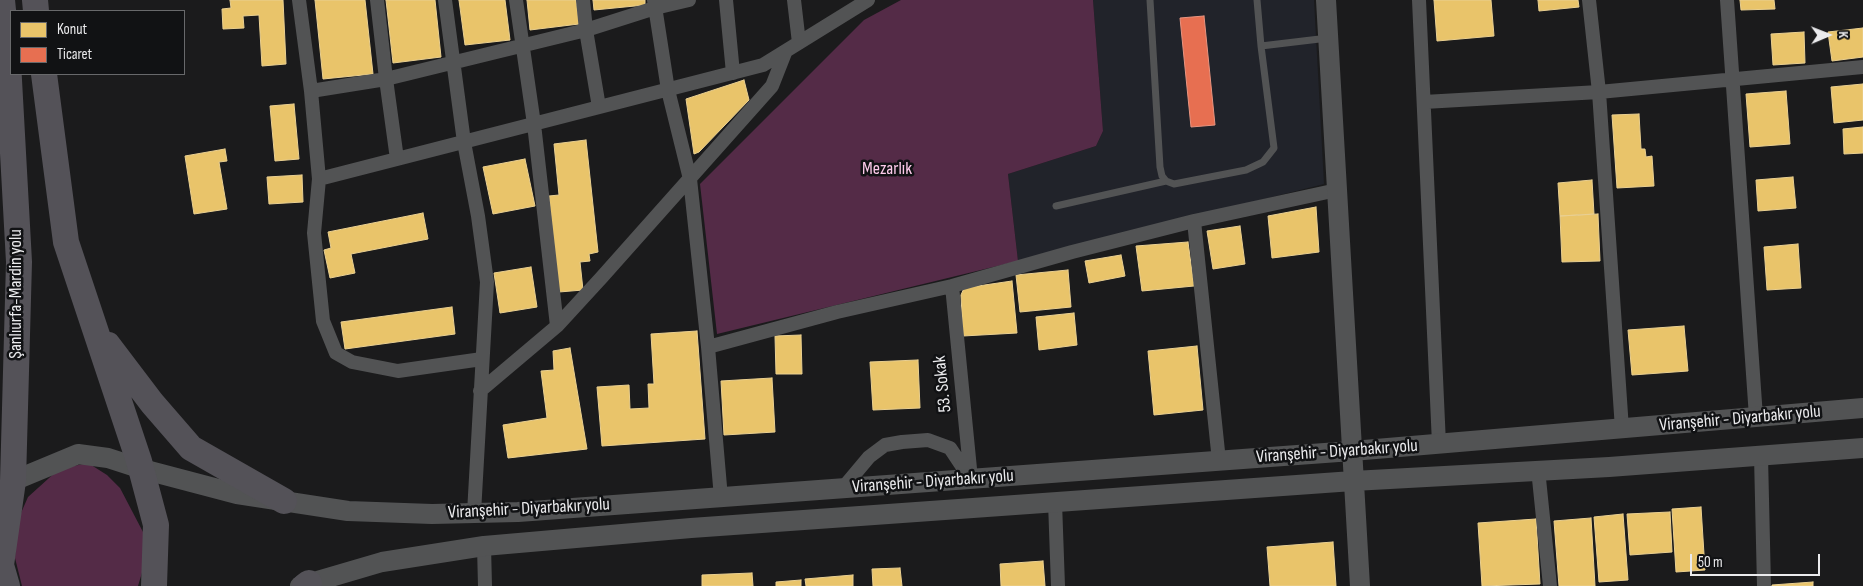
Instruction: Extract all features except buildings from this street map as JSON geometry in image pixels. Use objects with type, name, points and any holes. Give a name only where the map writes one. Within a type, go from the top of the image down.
[{"type":"highway","name":"Şanlıurfa-Mardin yolu","points":[[2,0],[8,62],[18,262],[16,352],[1,565],[6,586]]},
{"type":"highway","points":[[44,75],[66,242],[142,469],[156,524],[154,586]]},
{"type":"highway","points":[[94,328],[152,403],[191,448],[284,501]]},
{"type":"highway","points":[[0,380],[16,352]]},
{"type":"main road","points":[[1326,0],[1360,586]]},
{"type":"main road","name":"Viranşehir - Diyarbakır yolu","points":[[6,484],[78,454],[108,458],[237,494],[348,511],[432,514],[518,512],[1352,452],[1863,408]]},
{"type":"main road","name":"Viranşehir - Diyarbakır yolu","points":[[305,585],[382,562],[484,546],[691,528],[1055,502],[1354,481],[1609,467],[1863,448]]},
{"type":"street","points":[[298,0],[311,92],[319,179],[314,233],[323,321],[336,353],[352,362],[398,371],[482,359]]},
{"type":"street","points":[[377,0],[397,159]]},
{"type":"street","points":[[445,0],[452,62],[487,282],[474,513]]},
{"type":"street","points":[[516,0],[534,124],[557,326]]},
{"type":"street","points":[[583,0],[599,107]]},
{"type":"street","points":[[311,92],[386,79],[586,30],[654,4],[689,0]]},
{"type":"street","points":[[726,0],[733,73]]},
{"type":"street","points":[[794,0],[799,43]]},
{"type":"street","points":[[319,179],[763,65],[868,0]]},
{"type":"street","points":[[1419,0],[1439,444]]},
{"type":"street","points":[[1590,0],[1599,92],[1622,429]]},
{"type":"street","points":[[1727,0],[1756,417]]},
{"type":"street","points":[[654,4],[668,90],[690,179],[708,347],[721,498]]},
{"type":"street","points":[[480,390],[557,326],[772,86],[785,53]]},
{"type":"street","points":[[1424,102],[1599,92],[1863,67]]},
{"type":"street","points":[[708,347],[836,312],[952,286],[1072,252],[1194,221],[1336,190]]},
{"type":"street","points":[[1194,221],[1219,461]]},
{"type":"street","name":"53. Sokak","points":[[952,286],[971,479]]},
{"type":"street","points":[[843,488],[868,457],[885,445],[928,440],[950,448],[971,479]]},
{"type":"street","points":[[1761,456],[1764,586]]},
{"type":"street","points":[[1538,470],[1550,586]]},
{"type":"street","points":[[1055,502],[1058,586]]},
{"type":"street","points":[[484,546],[485,586]]},
{"type":"lane","points":[[1150,0],[1160,167],[1162,176],[1166,181],[1174,184],[1246,170],[1263,162],[1274,148],[1257,0]]},
{"type":"lane","points":[[1261,46],[1328,38]]},
{"type":"lane","points":[[1056,206],[1166,181]]},
{"type":"shaded area","points":[[1093,0],[1314,0],[1324,184],[1018,261],[1008,174],[1096,146],[1103,131]]},
{"type":"green space","name":"Mezarlık","points":[[901,0],[1093,0],[1103,131],[1096,146],[1008,174],[1018,261],[717,334],[700,184],[864,20]]},
{"type":"green space","points":[[88,463],[107,475],[120,488],[143,532],[144,566],[138,586],[22,586],[15,558],[17,522],[28,497],[59,469]]}]
